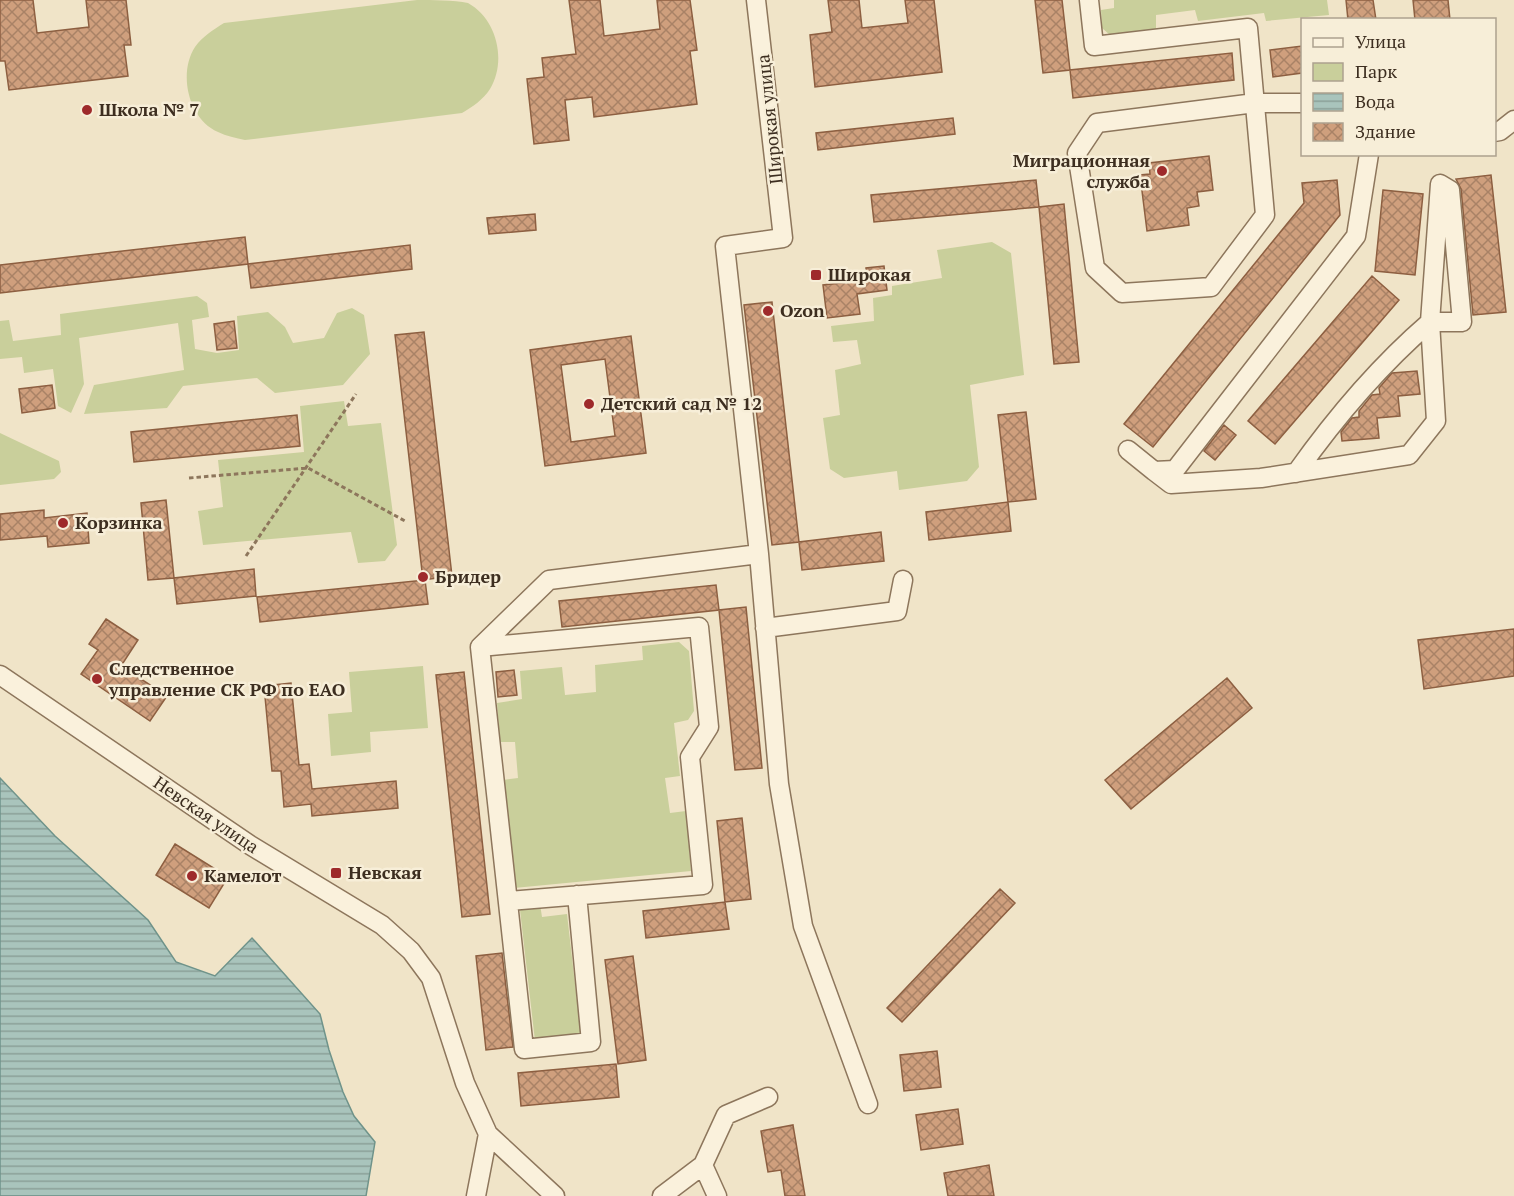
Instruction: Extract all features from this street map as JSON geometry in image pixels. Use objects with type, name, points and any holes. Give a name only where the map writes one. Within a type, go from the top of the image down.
[{"type":"street","name":"Широкая улица","points":[[756,0],[783,238],[724,246],[759,554]]},
{"type":"street","points":[[1089,0],[1094,46],[1248,28],[1255,103],[1265,215],[1211,287],[1122,293],[1095,268],[1077,153],[1097,123],[1255,103],[1301,104]]},
{"type":"street","points":[[1496,132],[1514,120]]},
{"type":"street","points":[[1154,471],[1175,470],[1356,236],[1370,156]]},
{"type":"street","points":[[1128,450],[1171,484],[1296,473],[1409,455],[1436,421],[1430,322],[1440,184],[1450,190],[1462,322],[1430,322],[1409,340],[1333,421],[1296,473]]},
{"type":"street","points":[[480,647],[549,580],[759,554],[779,784],[803,926],[868,1104]]},
{"type":"street","points":[[765,628],[897,611],[903,580]]},
{"type":"street","points":[[480,647],[699,627],[709,727],[690,757],[703,885],[509,901]]},
{"type":"street","points":[[480,647],[524,1049],[591,1042],[577,895]]},
{"type":"street","name":"Невская улица","points":[[0,675],[250,845],[382,925],[411,951],[431,978],[465,1083],[488,1134],[555,1196]]},
{"type":"street","points":[[662,1196],[703,1164],[726,1115],[768,1097]]},
{"type":"street","points":[[476,1196],[488,1134]]},
{"type":"street","points":[[703,1164],[717,1196]]},
{"type":"path","points":[[246,556],[308,468],[356,394]]},
{"type":"path","points":[[189,478],[308,468],[405,521]]},
{"type":"green space","points":[[417,0],[468,3],[486,19],[492,30],[498,54],[495,78],[484,97],[462,113],[245,140],[224,135],[208,126],[193,106],[187,82],[190,58],[201,40],[224,23]]},
{"type":"green space","points":[[1114,0],[1327,0],[1329,15],[1266,21],[1264,13],[1198,21],[1195,10],[1156,15],[1156,30],[1110,35],[1102,28],[1101,10],[1114,8]]},
{"type":"green space","points":[[992,242],[1011,253],[1024,375],[970,385],[979,467],[967,481],[899,490],[897,471],[844,478],[830,469],[823,418],[840,415],[835,370],[861,364],[857,340],[833,342],[831,326],[874,321],[873,298],[892,295],[892,286],[942,278],[937,250]]},
{"type":"green space","points":[[197,296],[207,303],[209,317],[192,320],[195,349],[217,353],[239,350],[237,316],[268,312],[285,327],[293,343],[324,338],[337,313],[352,308],[364,315],[370,354],[343,385],[275,393],[257,378],[183,386],[167,408],[84,414],[94,385],[184,370],[178,323],[79,338],[84,384],[71,413],[58,406],[53,369],[24,373],[22,357],[0,359],[0,321],[9,320],[13,341],[61,335],[60,314]]},
{"type":"green space","points":[[344,401],[348,426],[381,423],[397,545],[385,561],[358,563],[351,532],[203,545],[198,511],[223,507],[218,460],[304,452],[300,406]]},
{"type":"green space","points":[[0,433],[59,461],[61,472],[54,479],[0,485]]},
{"type":"green space","points":[[679,642],[689,651],[694,711],[688,720],[674,723],[680,776],[665,778],[670,813],[686,811],[691,871],[514,888],[503,780],[518,778],[515,742],[500,742],[497,703],[522,699],[520,671],[562,667],[565,695],[596,692],[595,665],[643,660],[642,646]]},
{"type":"green space","points":[[423,666],[428,728],[370,732],[371,752],[331,756],[328,714],[352,712],[349,672]]},
{"type":"green space","points":[[540,904],[542,917],[567,914],[581,1036],[535,1041],[520,910],[523,906]]},
{"type":"water","points":[[0,778],[55,836],[148,920],[176,962],[215,976],[252,938],[320,1014],[343,1092],[354,1116],[375,1142],[366,1196],[0,1196]]},
{"type":"building","points":[[0,0],[33,0],[37,33],[89,27],[86,0],[126,0],[131,45],[124,45],[128,76],[9,90],[5,61],[0,61]]},
{"type":"building","points":[[569,0],[600,0],[604,36],[660,29],[657,0],[690,0],[697,50],[690,51],[697,104],[594,117],[592,97],[565,100],[569,140],[534,144],[527,79],[544,77],[542,58],[576,54]]},
{"type":"building","points":[[828,0],[859,0],[862,28],[908,23],[905,0],[934,0],[942,72],[815,87],[810,35],[832,32]]},
{"type":"building","points":[[1035,0],[1062,0],[1070,70],[1043,73]]},
{"type":"building","points":[[1346,0],[1373,0],[1376,18],[1348,18]]},
{"type":"building","points":[[1413,0],[1448,0],[1450,18],[1415,18]]},
{"type":"building","points":[[1301,46],[1301,73],[1273,77],[1270,50]]},
{"type":"building","points":[[1232,53],[1234,80],[1073,98],[1070,70]]},
{"type":"building","points":[[953,118],[955,134],[818,150],[816,133]]},
{"type":"building","points":[[1209,156],[1213,190],[1197,192],[1199,206],[1187,208],[1189,225],[1147,231],[1140,175],[1150,174],[1149,163]]},
{"type":"building","points":[[1491,175],[1506,312],[1473,315],[1461,189],[1456,179]]},
{"type":"building","points":[[1036,180],[1039,207],[874,222],[871,195]]},
{"type":"building","points":[[1337,180],[1340,215],[1153,447],[1124,424],[1304,203],[1302,183]]},
{"type":"building","points":[[1383,190],[1423,194],[1415,275],[1375,271]]},
{"type":"building","points":[[1064,204],[1079,362],[1054,364],[1039,207]]},
{"type":"building","points":[[535,214],[536,230],[489,234],[487,218]]},
{"type":"building","points":[[245,237],[248,264],[0,293],[0,265]]},
{"type":"building","points":[[410,245],[412,269],[251,288],[248,264]]},
{"type":"building","points":[[884,266],[887,290],[857,294],[860,314],[827,318],[823,285],[867,280],[866,268]]},
{"type":"building","points":[[1372,276],[1399,300],[1275,444],[1248,421]]},
{"type":"building","points":[[772,302],[799,542],[772,545],[744,305]]},
{"type":"building","points":[[234,321],[237,348],[217,350],[214,324]]},
{"type":"building","points":[[424,332],[452,576],[423,580],[395,335]]},
{"type":"building","points":[[631,336],[646,453],[545,466],[530,350]],"holes":[[[605,359],[615,436],[571,442],[561,365]]]},
{"type":"building","points":[[1417,371],[1420,394],[1398,396],[1400,416],[1377,418],[1379,438],[1342,441],[1341,432],[1352,418],[1359,417],[1359,411],[1372,395],[1380,394],[1379,388],[1392,373]]},
{"type":"building","points":[[52,385],[55,408],[22,413],[19,389]]},
{"type":"building","points":[[1026,412],[1036,499],[1008,502],[998,415]]},
{"type":"building","points":[[297,415],[300,446],[134,462],[131,432]]},
{"type":"building","points":[[1224,425],[1236,435],[1215,460],[1204,451]]},
{"type":"building","points":[[166,500],[174,578],[148,580],[141,503]]},
{"type":"building","points":[[1008,502],[1011,531],[929,540],[926,512]]},
{"type":"building","points":[[44,510],[44,518],[87,513],[89,543],[48,547],[47,536],[0,540],[0,514]]},
{"type":"building","points":[[881,532],[884,561],[802,570],[799,542]]},
{"type":"building","points":[[254,569],[256,596],[177,604],[174,578]]},
{"type":"building","points":[[425,580],[428,604],[260,622],[257,597]]},
{"type":"building","points":[[716,585],[719,610],[562,627],[559,601]]},
{"type":"building","points":[[746,607],[762,768],[735,770],[719,610]]},
{"type":"building","points":[[106,619],[138,640],[121,666],[167,696],[150,721],[81,674],[98,650],[89,644]]},
{"type":"building","points":[[1514,629],[1514,676],[1424,689],[1418,640]]},
{"type":"building","points":[[514,670],[517,695],[498,697],[496,672]]},
{"type":"building","points":[[464,672],[490,914],[462,917],[436,675]]},
{"type":"building","points":[[1227,678],[1252,708],[1131,809],[1105,780]]},
{"type":"building","points":[[291,683],[299,765],[309,764],[312,789],[396,781],[398,808],[312,816],[311,804],[284,807],[281,771],[272,771],[264,686]]},
{"type":"building","points":[[742,818],[751,899],[725,902],[717,821]]},
{"type":"building","name":"Камелот","points":[[175,844],[228,877],[209,908],[156,875]]},
{"type":"building","points":[[1000,889],[1015,903],[902,1022],[887,1008]]},
{"type":"building","points":[[725,902],[729,929],[646,938],[643,911]]},
{"type":"building","points":[[502,953],[513,1047],[486,1050],[476,956]]},
{"type":"building","points":[[633,956],[646,1060],[618,1064],[605,960]]},
{"type":"building","points":[[937,1051],[941,1087],[904,1091],[900,1055]]},
{"type":"building","points":[[616,1064],[619,1097],[521,1106],[518,1073]]},
{"type":"building","points":[[958,1109],[963,1144],[921,1150],[916,1115]]},
{"type":"building","points":[[793,1125],[805,1196],[785,1196],[781,1170],[768,1172],[761,1131]]},
{"type":"building","points":[[989,1165],[994,1196],[948,1196],[944,1173]]},
{"type":"place","name":"Школа № 7","points":[[87,110]]},
{"type":"place","name":"Миграционная служба","points":[[1162,171]]},
{"type":"place","name":"Широкая","points":[[816,275]]},
{"type":"place","name":"Ozon","points":[[768,311]]},
{"type":"place","name":"Детский сад № 12","points":[[589,404]]},
{"type":"place","name":"Корзинка","points":[[63,523]]},
{"type":"place","name":"Бридер","points":[[423,577]]},
{"type":"place","name":"Следственное управление СК РФ по ЕАО","points":[[97,679]]},
{"type":"place","name":"Невская","points":[[336,873]]},
{"type":"place","name":"Камелот","points":[[192,876]]}]
